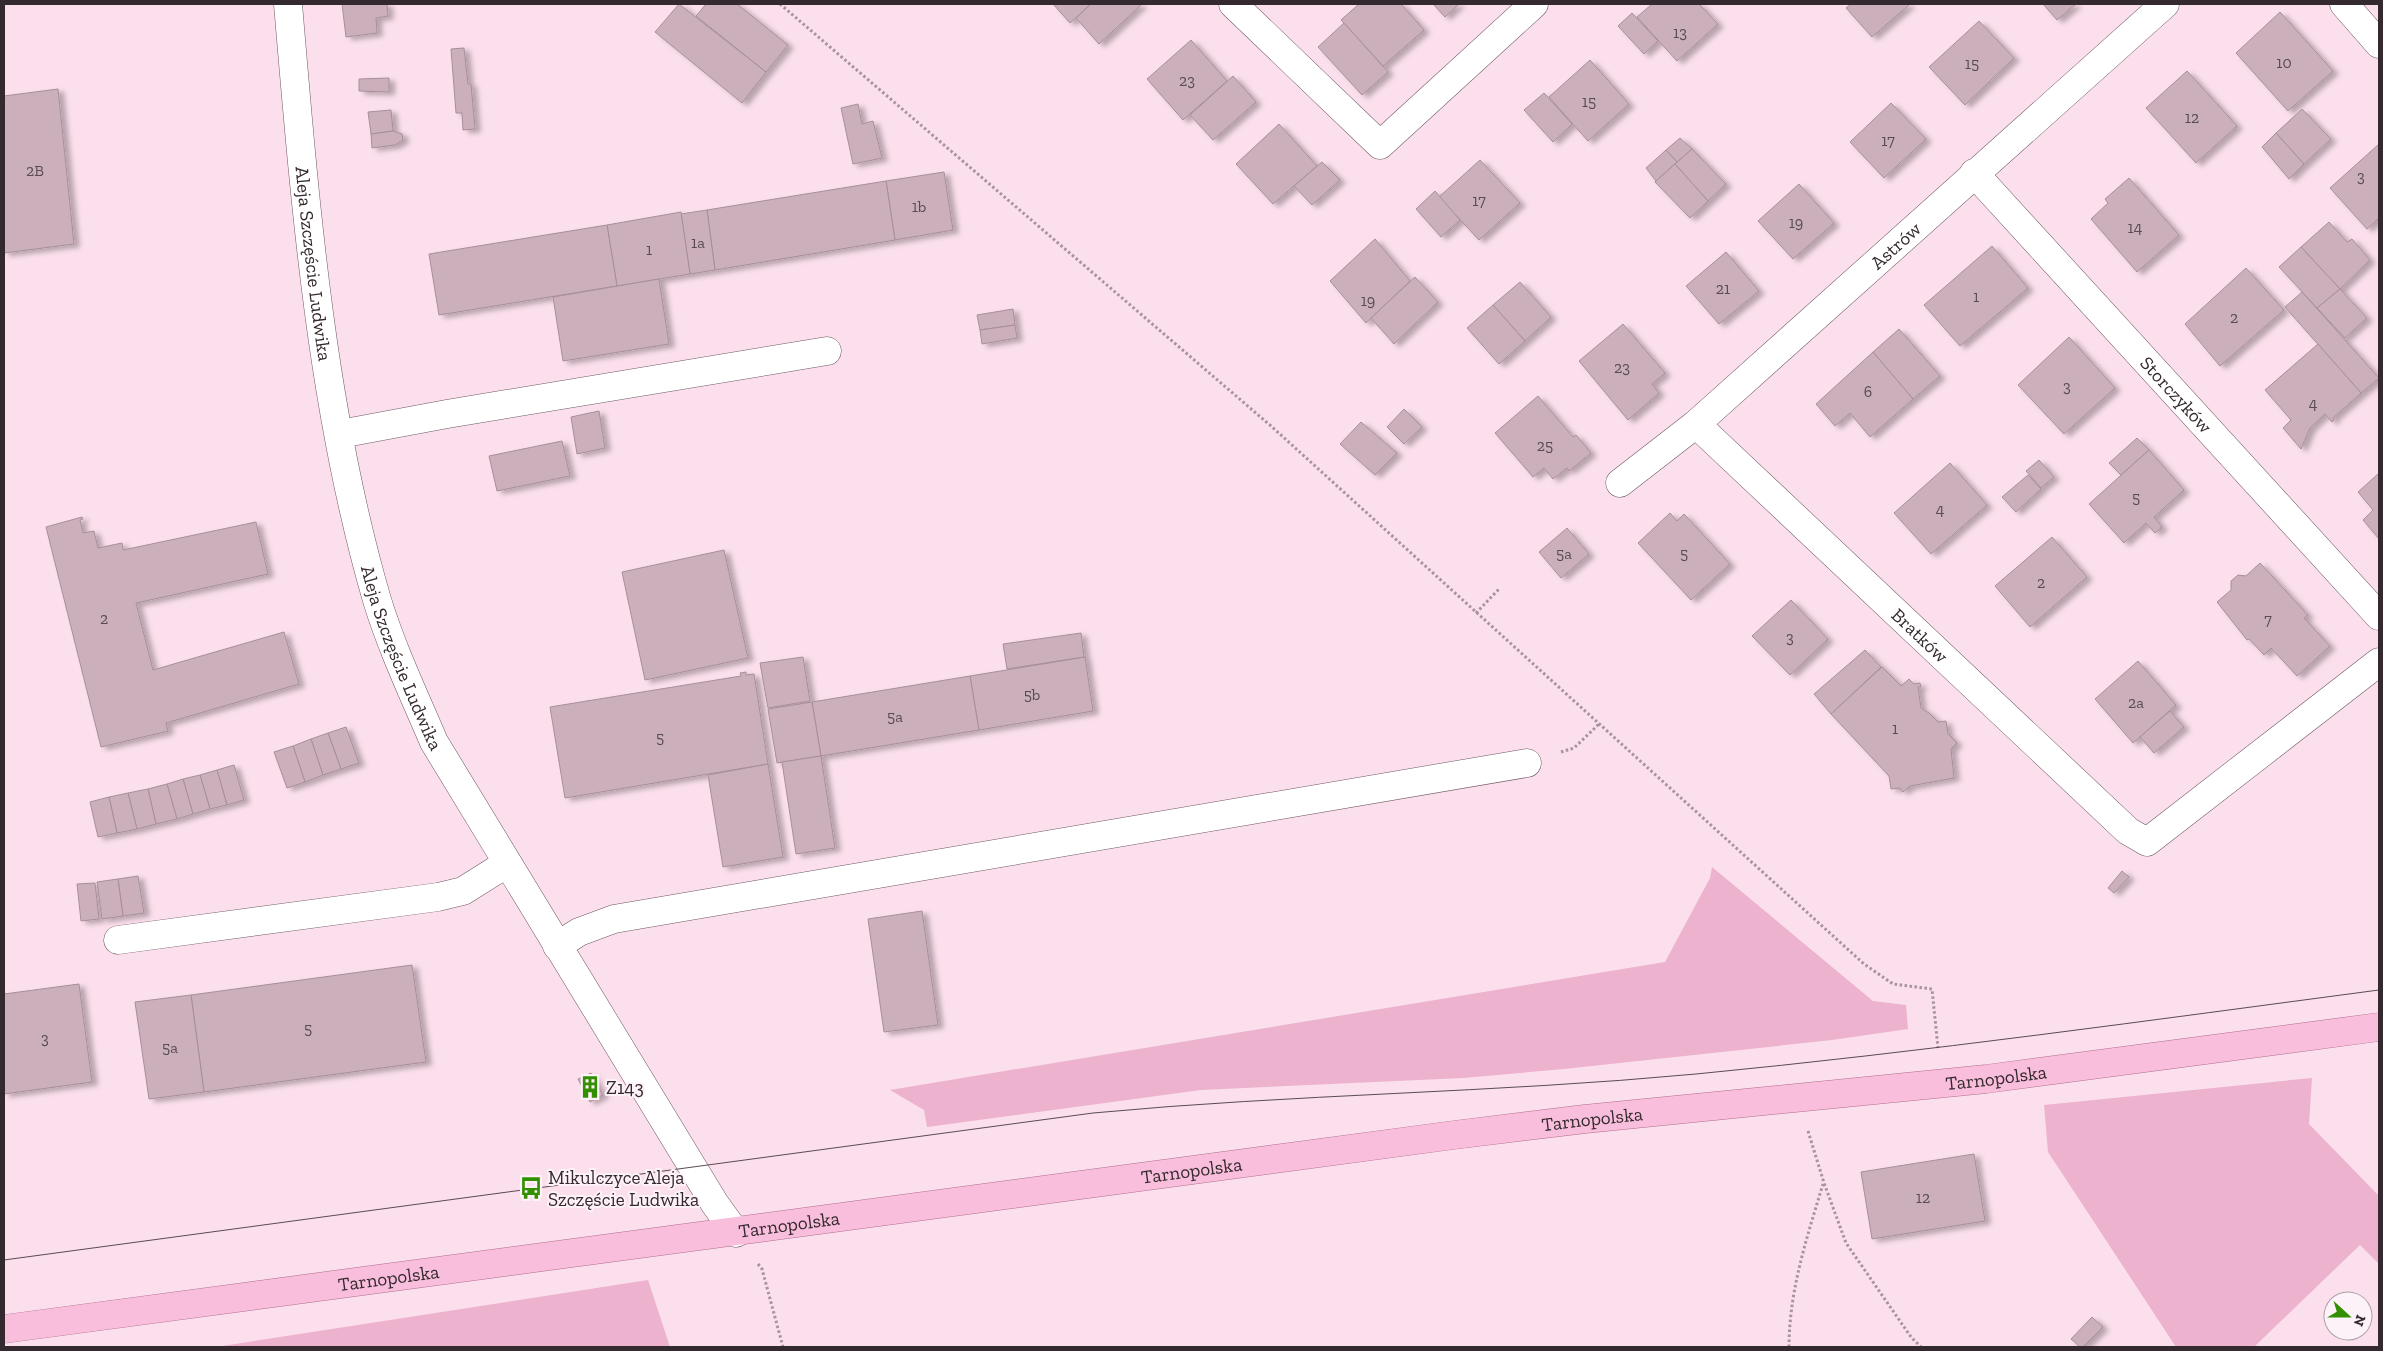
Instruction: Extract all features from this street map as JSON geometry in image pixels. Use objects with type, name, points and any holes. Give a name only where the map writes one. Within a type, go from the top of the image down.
[{"type":"main road","name":"Tarnopolska","points":[[4,1329],[1454,1135],[1585,1119],[1941,1084],[2379,1027]]},
{"type":"street","name":"Aleja Szczęście Ludwika","points":[[288,4],[312,258],[340,434],[349,485],[378,601],[404,673],[434,742],[506,864],[714,1204],[736,1232]]},
{"type":"street","points":[[1233,4],[1380,145],[1534,4]]},
{"type":"street","name":"Astrów","points":[[1620,482],[1696,424],[1974,173],[2165,4]]},
{"type":"street","points":[[2344,4],[2379,44]]},
{"type":"street","name":"Storczyków","points":[[1974,173],[2379,616]]},
{"type":"street","points":[[340,434],[447,414],[827,352]]},
{"type":"street","name":"Bratków","points":[[1696,424],[2128,831],[2147,842],[2379,662]]},
{"type":"street","points":[[557,946],[579,932],[614,919],[1527,763]]},
{"type":"street","points":[[118,940],[438,897],[463,891],[506,864]]},
{"type":"path","points":[[780,4],[1270,426],[1864,964],[1893,984],[1932,989],[1941,1084]]},
{"type":"path","points":[[1476,613],[1499,589]]},
{"type":"path","points":[[1527,763],[1574,748],[1599,724]]},
{"type":"path","points":[[1798,1098],[1824,1183],[1846,1243],[1911,1337],[1921,1347]]},
{"type":"path","points":[[1789,1347],[1789,1327],[1801,1256],[1824,1183]]},
{"type":"path","points":[[736,1232],[762,1270],[783,1347]]},
{"type":"shaded area","points":[[1712,867],[1873,1001],[1906,1005],[1908,1029],[1832,1040],[1463,1078],[1201,1090],[927,1127],[924,1110],[890,1090],[1665,962],[1710,878]]},
{"type":"shaded area","points":[[2312,1078],[2309,1124],[2379,1196],[2379,1264],[2360,1245],[2254,1347],[2176,1347],[2048,1152],[2044,1105]]},
{"type":"shaded area","points":[[648,1280],[670,1347],[216,1347]]},
{"type":"building","points":[[342,4],[387,4],[388,16],[376,18],[377,33],[346,37]]},
{"type":"building","points":[[679,4],[766,72],[742,103],[655,32]]},
{"type":"building","points":[[706,4],[737,4],[788,45],[766,72],[696,16]]},
{"type":"building","points":[[1053,4],[1091,4],[1070,23]]},
{"type":"building","points":[[1091,4],[1142,4],[1099,44],[1076,18]]},
{"type":"building","points":[[1359,4],[1401,4],[1424,30],[1383,66],[1341,20]]},
{"type":"building","points":[[1433,4],[1459,4],[1445,17]]},
{"type":"building","points":[[1652,4],[1699,4],[1718,24],[1677,61],[1637,17]]},
{"type":"building","points":[[1851,4],[1910,4],[1872,37],[1846,8]]},
{"type":"building","points":[[2043,4],[2076,4],[2057,20]]},
{"type":"building","points":[[2280,12],[2333,71],[2288,111],[2236,53]]},
{"type":"building","points":[[1632,13],[1658,41],[1644,54],[1618,26]]},
{"type":"building","points":[[1979,21],[2014,58],[1965,105],[1929,67]]},
{"type":"building","points":[[1344,23],[1388,72],[1362,95],[1318,47]]},
{"type":"building","points":[[1191,40],[1227,81],[1183,120],[1147,79]]},
{"type":"building","points":[[464,48],[468,84],[471,84],[475,129],[463,130],[462,113],[456,113],[451,49]]},
{"type":"building","points":[[1590,60],[1629,104],[1588,141],[1549,97]]},
{"type":"building","points":[[2187,71],[2237,126],[2196,163],[2146,108]]},
{"type":"building","points":[[1233,76],[1256,102],[1213,140],[1190,115]]},
{"type":"building","points":[[389,78],[389,92],[359,91],[359,79]]},
{"type":"building","points":[[58,89],[74,244],[4,253],[4,96]]},
{"type":"building","points":[[1544,93],[1572,124],[1553,142],[1524,110]]},
{"type":"building","points":[[1891,103],[1926,139],[1884,178],[1850,142]]},
{"type":"building","points":[[858,104],[862,124],[873,121],[882,158],[853,164],[841,108]]},
{"type":"building","points":[[2302,109],[2331,139],[2304,164],[2276,133]]},
{"type":"building","points":[[391,110],[393,131],[371,134],[368,112]]},
{"type":"building","points":[[1279,124],[1317,166],[1273,204],[1236,164]]},
{"type":"building","points":[[393,131],[402,134],[403,140],[395,145],[372,148],[371,134]]},
{"type":"building","points":[[2276,133],[2304,164],[2289,179],[2262,147]]},
{"type":"building","points":[[1680,138],[1692,149],[1677,162],[1666,150]]},
{"type":"building","points":[[2379,144],[2379,218],[2367,229],[2330,188]]},
{"type":"building","points":[[1692,149],[1726,184],[1708,201],[1675,164]]},
{"type":"building","points":[[1666,150],[1677,162],[1656,181],[1646,168]]},
{"type":"building","points":[[1480,160],[1520,203],[1479,240],[1439,197]]},
{"type":"building","points":[[1322,162],[1340,180],[1312,205],[1294,186]]},
{"type":"building","points":[[1675,164],[1708,201],[1690,218],[1655,182]]},
{"type":"building","points":[[944,172],[953,230],[895,240],[886,181]]},
{"type":"building","points":[[2129,178],[2179,235],[2137,272],[2091,219],[2108,203],[2105,199]]},
{"type":"building","points":[[886,181],[895,240],[715,270],[707,210]]},
{"type":"building","points":[[1799,184],[1834,223],[1793,259],[1758,221]]},
{"type":"building","points":[[1435,191],[1460,220],[1441,237],[1416,209]]},
{"type":"building","points":[[707,210],[715,270],[690,274],[681,214]]},
{"type":"building","points":[[681,212],[690,274],[617,286],[607,225]]},
{"type":"building","points":[[2329,222],[2347,242],[2352,239],[2370,260],[2340,289],[2301,247]]},
{"type":"building","points":[[607,225],[617,286],[439,315],[429,254]]},
{"type":"building","points":[[1375,239],[1410,281],[1366,323],[1330,281]]},
{"type":"building","points":[[1992,246],[2028,288],[1960,346],[1924,305]]},
{"type":"building","points":[[2301,247],[2340,289],[2317,308],[2279,267]]},
{"type":"building","points":[[1726,252],[1759,291],[1719,324],[1686,286]]},
{"type":"building","points":[[2246,268],[2284,310],[2220,366],[2185,324]]},
{"type":"building","points":[[1415,277],[1438,302],[1394,344],[1371,318]]},
{"type":"building","points":[[659,279],[669,344],[563,361],[553,297]]},
{"type":"building","points":[[1520,282],[1551,317],[1525,341],[1493,305]]},
{"type":"building","points":[[2340,289],[2367,318],[2345,338],[2317,308]]},
{"type":"building","points":[[2302,292],[2379,378],[2361,393],[2285,307]]},
{"type":"building","points":[[1493,305],[1525,341],[1499,364],[1467,328]]},
{"type":"building","points":[[1013,309],[1015,325],[980,330],[977,315]]},
{"type":"building","points":[[1623,324],[1665,373],[1652,384],[1659,393],[1628,420],[1579,361]]},
{"type":"building","points":[[1015,325],[1017,338],[982,344],[980,330]]},
{"type":"building","points":[[1899,329],[1940,376],[1913,399],[1873,352]]},
{"type":"building","points":[[2069,337],[2115,388],[2064,434],[2018,385]]},
{"type":"building","points":[[2318,344],[2361,393],[2333,418],[2332,422],[2325,414],[2310,428],[2301,449],[2283,428],[2291,420],[2265,390]]},
{"type":"building","points":[[1873,352],[1913,399],[1870,437],[1850,413],[1835,426],[1816,404]]},
{"type":"building","points":[[1538,396],[1573,437],[1576,435],[1591,453],[1569,471],[1567,468],[1553,479],[1544,468],[1533,477],[1495,433]]},
{"type":"building","points":[[1404,409],[1422,427],[1404,444],[1387,427]]},
{"type":"building","points":[[599,411],[605,448],[577,454],[571,417]]},
{"type":"building","points":[[1361,422],[1397,453],[1375,475],[1340,444]]},
{"type":"building","points":[[2137,438],[2149,450],[2121,475],[2109,463]]},
{"type":"building","points":[[562,441],[570,476],[497,491],[489,456]]},
{"type":"building","points":[[2149,450],[2184,490],[2154,517],[2162,527],[2155,533],[2146,523],[2124,543],[2089,504]]},
{"type":"building","points":[[2039,460],[2054,477],[2041,488],[2026,471]]},
{"type":"building","points":[[1950,463],[1987,505],[1931,554],[1894,513]]},
{"type":"building","points":[[2379,473],[2379,539],[2363,520],[2373,510],[2358,492]]},
{"type":"building","points":[[2028,475],[2041,489],[2016,512],[2002,497]]},
{"type":"building","points":[[1670,513],[1677,521],[1684,514],[1730,564],[1691,600],[1638,543]]},
{"type":"building","points":[[82,517],[83,519],[80,520],[83,533],[94,531],[98,548],[122,543],[123,550],[256,522],[268,574],[136,603],[153,670],[284,632],[299,684],[166,723],[168,731],[101,747],[46,527]]},
{"type":"building","points":[[1567,528],[1589,554],[1561,578],[1539,552]]},
{"type":"building","points":[[2052,537],[2087,577],[2030,627],[1995,586]]},
{"type":"building","points":[[724,550],[748,658],[645,680],[622,572]]},
{"type":"building","points":[[2260,563],[2308,615],[2304,618],[2330,646],[2297,676],[2271,648],[2264,655],[2249,639],[2247,640],[2217,602],[2231,590],[2231,581],[2238,575],[2246,576]]},
{"type":"building","points":[[1791,600],[1828,639],[1790,675],[1752,636]]},
{"type":"building","points":[[1081,633],[1084,657],[1007,669],[1003,644]]},
{"type":"building","points":[[1865,650],[1881,667],[1831,714],[1814,694]]},
{"type":"building","points":[[803,657],[810,701],[768,708],[760,663]]},
{"type":"building","points":[[1085,657],[1093,711],[979,730],[970,676]]},
{"type":"building","points":[[2138,661],[2176,705],[2133,743],[2095,699]]},
{"type":"building","points":[[1882,667],[1901,686],[1909,679],[1914,684],[1920,683],[1921,687],[1918,687],[1921,708],[1938,722],[1946,721],[1948,734],[1957,743],[1951,749],[1954,778],[1910,786],[1903,792],[1900,788],[1891,789],[1889,776],[1831,714]]},
{"type":"building","points":[[746,672],[746,675],[754,674],[768,764],[565,798],[550,707],[741,676],[740,673]]},
{"type":"building","points":[[970,676],[979,730],[821,756],[812,702]]},
{"type":"building","points":[[812,702],[821,756],[777,763],[768,709]]},
{"type":"building","points":[[2170,711],[2184,727],[2154,753],[2140,737]]},
{"type":"building","points":[[346,727],[359,763],[341,769],[328,733]]},
{"type":"building","points":[[328,733],[341,769],[323,775],[311,739]]},
{"type":"building","points":[[311,739],[323,775],[305,782],[293,746]]},
{"type":"building","points":[[293,746],[305,782],[287,788],[274,752]]},
{"type":"building","points":[[821,756],[835,848],[796,854],[782,762]]},
{"type":"building","points":[[768,764],[783,857],[723,867],[708,775]]},
{"type":"building","points":[[234,765],[244,800],[227,805],[217,770]]},
{"type":"building","points":[[217,770],[227,805],[210,809],[200,775]]},
{"type":"building","points":[[200,775],[210,809],[193,814],[183,779]]},
{"type":"building","points":[[183,779],[193,814],[177,819],[167,784]]},
{"type":"building","points":[[167,784],[177,819],[156,824],[148,789]]},
{"type":"building","points":[[148,789],[156,824],[137,829],[128,793]]},
{"type":"building","points":[[128,793],[137,829],[117,833],[109,797]]},
{"type":"building","points":[[109,797],[117,833],[98,837],[90,802]]},
{"type":"building","points":[[2122,871],[2129,877],[2114,893],[2108,888]]},
{"type":"building","points":[[138,876],[144,913],[123,916],[118,879]]},
{"type":"building","points":[[118,879],[123,916],[102,919],[97,882]]},
{"type":"building","points":[[95,883],[99,919],[81,921],[77,884]]},
{"type":"building","points":[[922,911],[938,1025],[884,1032],[868,919]]},
{"type":"building","points":[[412,965],[426,1062],[204,1092],[191,995]]},
{"type":"building","points":[[79,984],[92,1082],[4,1094],[4,994]]},
{"type":"building","points":[[191,995],[204,1092],[149,1099],[135,1002]]},
{"type":"building","name":"Z143","points":[[591,1073],[603,1095],[590,1102],[578,1079]]},
{"type":"building","points":[[1974,1154],[1985,1221],[1872,1239],[1861,1172]]},
{"type":"building","points":[[2092,1317],[2103,1327],[2083,1347],[2080,1347],[2071,1339]]},
{"type":"tram line","points":[[4,1260],[1093,1113],[1696,1074],[1952,1046],[2379,990]]},
{"type":"place","name":"Z143","points":[[590,1087]]},
{"type":"place","name":"Mikulczyce Aleja Szczęście Ludwika","points":[[531,1188]]}]
